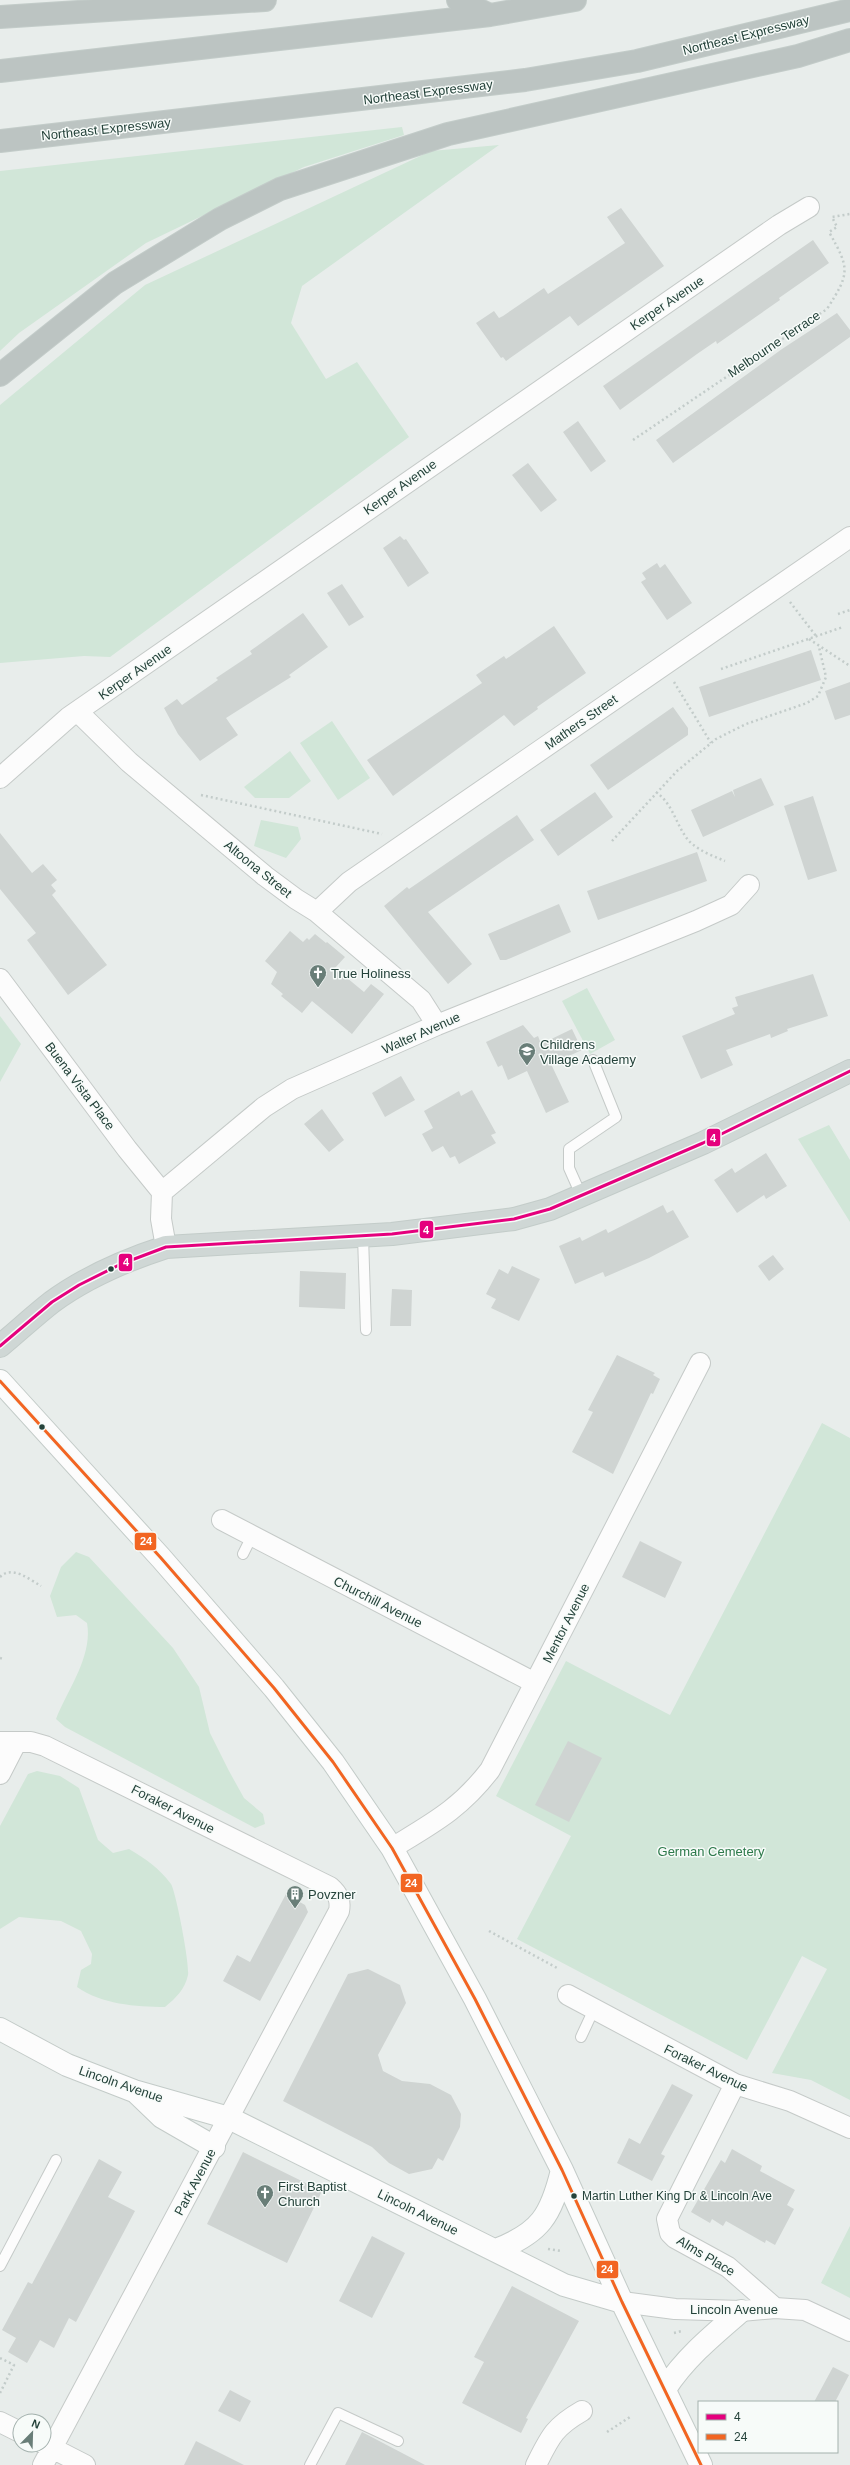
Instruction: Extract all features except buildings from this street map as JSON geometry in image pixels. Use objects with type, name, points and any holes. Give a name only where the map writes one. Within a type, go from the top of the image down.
[{"type":"highway","points":[[0,17],[265,0]]},
{"type":"highway","points":[[458,0],[490,15]]},
{"type":"highway","points":[[0,71],[490,15],[576,0]]},
{"type":"highway","name":"Northeast Expressway","points":[[0,141],[525,80],[636,61],[850,10]]},
{"type":"highway","points":[[0,375],[115,283],[220,219],[280,189],[448,134],[798,56],[850,40]]},
{"type":"main road","points":[[0,1346],[52,1302],[90,1278],[139,1256],[166,1247],[392,1234],[514,1219],[550,1209],[703,1143],[850,1072]]},
{"type":"main road","points":[[805,1095],[850,1080]]},
{"type":"main road","points":[[0,1381],[161,1558],[274,1688],[333,1762],[392,1848],[475,1999],[562,2170],[622,2302],[701,2465]]},
{"type":"main road","name":"Lincoln Avenue","points":[[0,2029],[67,2065],[134,2091],[229,2118],[564,2285],[622,2302]]},
{"type":"main road","points":[[134,2091],[162,2117],[214,2147]]},
{"type":"main road","points":[[496,2250],[521,2240],[537,2226],[548,2212],[562,2170]]},
{"type":"main road","points":[[665,2389],[678,2368],[741,2311]]},
{"type":"street","name":"Kerper Avenue","points":[[0,778],[78,712],[779,225],[809,207]]},
{"type":"street","name":"Mathers Street","points":[[317,912],[331,897],[361,873],[850,537]]},
{"type":"street","name":"Altoona Street","points":[[78,712],[140,772],[266,876],[317,912],[420,1000],[437,1025]]},
{"type":"street","name":"Walter Avenue","points":[[162,1192],[264,1107],[292,1089],[437,1025],[696,921],[731,905],[749,885]]},
{"type":"street","name":"Buena Vista Place","points":[[0,979],[127,1149],[162,1192]]},
{"type":"street","points":[[162,1192],[161,1219],[166,1247]]},
{"type":"street","name":"Mentor Avenue","points":[[392,1848],[450,1812],[472,1793],[500,1753],[700,1363]]},
{"type":"street","name":"Churchill Avenue","points":[[222,1520],[535,1684]]},
{"type":"street","points":[[0,1774],[8,1742]]},
{"type":"street","name":"Foraker Avenue","points":[[8,1742],[31,1742],[45,1746],[330,1887],[339,1896]]},
{"type":"street","name":"Park Avenue","points":[[52,2443],[214,2147],[339,1911],[339,1896]]},
{"type":"street","name":"Foraker Avenue","points":[[568,1995],[735,2084],[790,2101],[850,2128]]},
{"type":"street","name":"Alms Place","points":[[735,2084],[667,2219],[667,2226],[675,2238],[728,2267],[776,2308]]},
{"type":"street","name":"Lincoln Avenue","points":[[622,2302],[674,2309],[741,2311],[776,2308],[805,2310],[850,2331]]},
{"type":"street","points":[[536,2465],[551,2434],[563,2422],[582,2412]]},
{"type":"street","points":[[0,2422],[12,2428]]},
{"type":"street","points":[[50,2453],[85,2465]]},
{"type":"lane","points":[[581,1195],[569,1168],[568,1149],[616,1117],[593,1060]]},
{"type":"lane","points":[[363,1236],[366,1330]]},
{"type":"lane","points":[[243,1554],[252,1536]]},
{"type":"lane","points":[[581,2037],[594,2009]]},
{"type":"lane","points":[[0,2266],[56,2160]]},
{"type":"lane","points":[[310,2465],[338,2413],[398,2441]]},
{"type":"path","name":"Melbourne Terrace","points":[[633,440],[827,309],[845,280],[844,256],[829,232],[837,227],[832,217],[850,214]]},
{"type":"path","points":[[794,606],[816,636]]},
{"type":"path","points":[[838,614],[850,610]]},
{"type":"path","points":[[721,669],[843,627]]},
{"type":"path","points":[[809,639],[850,666]]},
{"type":"path","points":[[612,841],[677,771],[711,743],[746,724],[807,703],[818,696],[823,688],[826,677],[820,647]]},
{"type":"path","points":[[676,686],[711,743]]},
{"type":"path","points":[[657,793],[664,799],[689,841],[701,851],[725,861]]},
{"type":"path","points":[[198,794],[385,835]]},
{"type":"path","points":[[0,1577],[9,1571],[14,1572],[41,1586]]},
{"type":"path","points":[[489,1932],[559,1969]]},
{"type":"path","points":[[548,2249],[561,2251]]},
{"type":"path","points":[[674,2333],[684,2330]]},
{"type":"path","points":[[0,2358],[14,2365],[0,2393]]},
{"type":"path","points":[[607,2432],[630,2417]]},
{"type":"green space","points":[[402,127],[404,135],[304,167],[146,243],[19,333],[0,351],[0,171]]},
{"type":"green space","points":[[499,145],[302,286],[291,323],[326,379],[357,362],[409,437],[110,657],[84,656],[0,663],[0,405],[145,285],[431,151]]},
{"type":"green space","points":[[332,721],[370,778],[338,800],[300,743]]},
{"type":"green space","points":[[290,751],[311,781],[289,798],[255,798],[244,787]]},
{"type":"green space","points":[[261,820],[298,827],[301,839],[286,858],[254,846]]},
{"type":"green space","points":[[587,988],[615,1040],[590,1054],[562,1001]]},
{"type":"green space","points":[[0,1016],[21,1044],[0,1082]]},
{"type":"green space","points":[[829,1125],[850,1160],[850,1222],[798,1139]]},
{"type":"green space","name":"German Cemetery","points":[[822,1423],[850,1438],[850,2100],[811,2080],[772,2073],[827,1969],[802,1956],[747,2060],[517,1939],[571,1836],[496,1796],[566,1661],[670,1715]]},
{"type":"green space","points":[[76,1552],[89,1557],[173,1648],[199,1687],[210,1733],[229,1771],[244,1798],[263,1814],[265,1824],[255,1828],[65,1727],[56,1719],[83,1660],[88,1635],[87,1623],[76,1615],[57,1617],[50,1596],[61,1567]]},
{"type":"green space","points":[[37,1771],[60,1776],[79,1788],[98,1840],[113,1853],[129,1849],[147,1860],[171,1884],[182,1929],[187,1958],[188,1975],[185,1985],[180,1993],[165,2007],[131,2005],[108,2001],[86,1993],[77,1987],[81,1970],[91,1964],[92,1954],[81,1931],[61,1921],[19,1917],[0,1929],[0,1826],[28,1774]]},
{"type":"green space","points":[[850,2226],[850,2298],[821,2283]]},
{"type":"transit line","name":"4","points":[[0,1346],[52,1302],[79,1285],[121,1264],[166,1247],[392,1234],[514,1219],[550,1209],[703,1143],[850,1071]]},
{"type":"transit line","name":"24","points":[[0,1381],[161,1558],[274,1688],[333,1762],[392,1848],[475,1999],[562,2170],[622,2302],[701,2465]]},
{"type":"place","name":"True Holiness","points":[[318,988]]},
{"type":"place","name":"Childrens Village Academy","points":[[527,1066]]},
{"type":"place","name":"Povzner","points":[[295,1909]]},
{"type":"place","name":"Martin Luther King Dr & Lincoln Ave","points":[[574,2196]]},
{"type":"place","name":"First Baptist Church","points":[[265,2208]]}]
